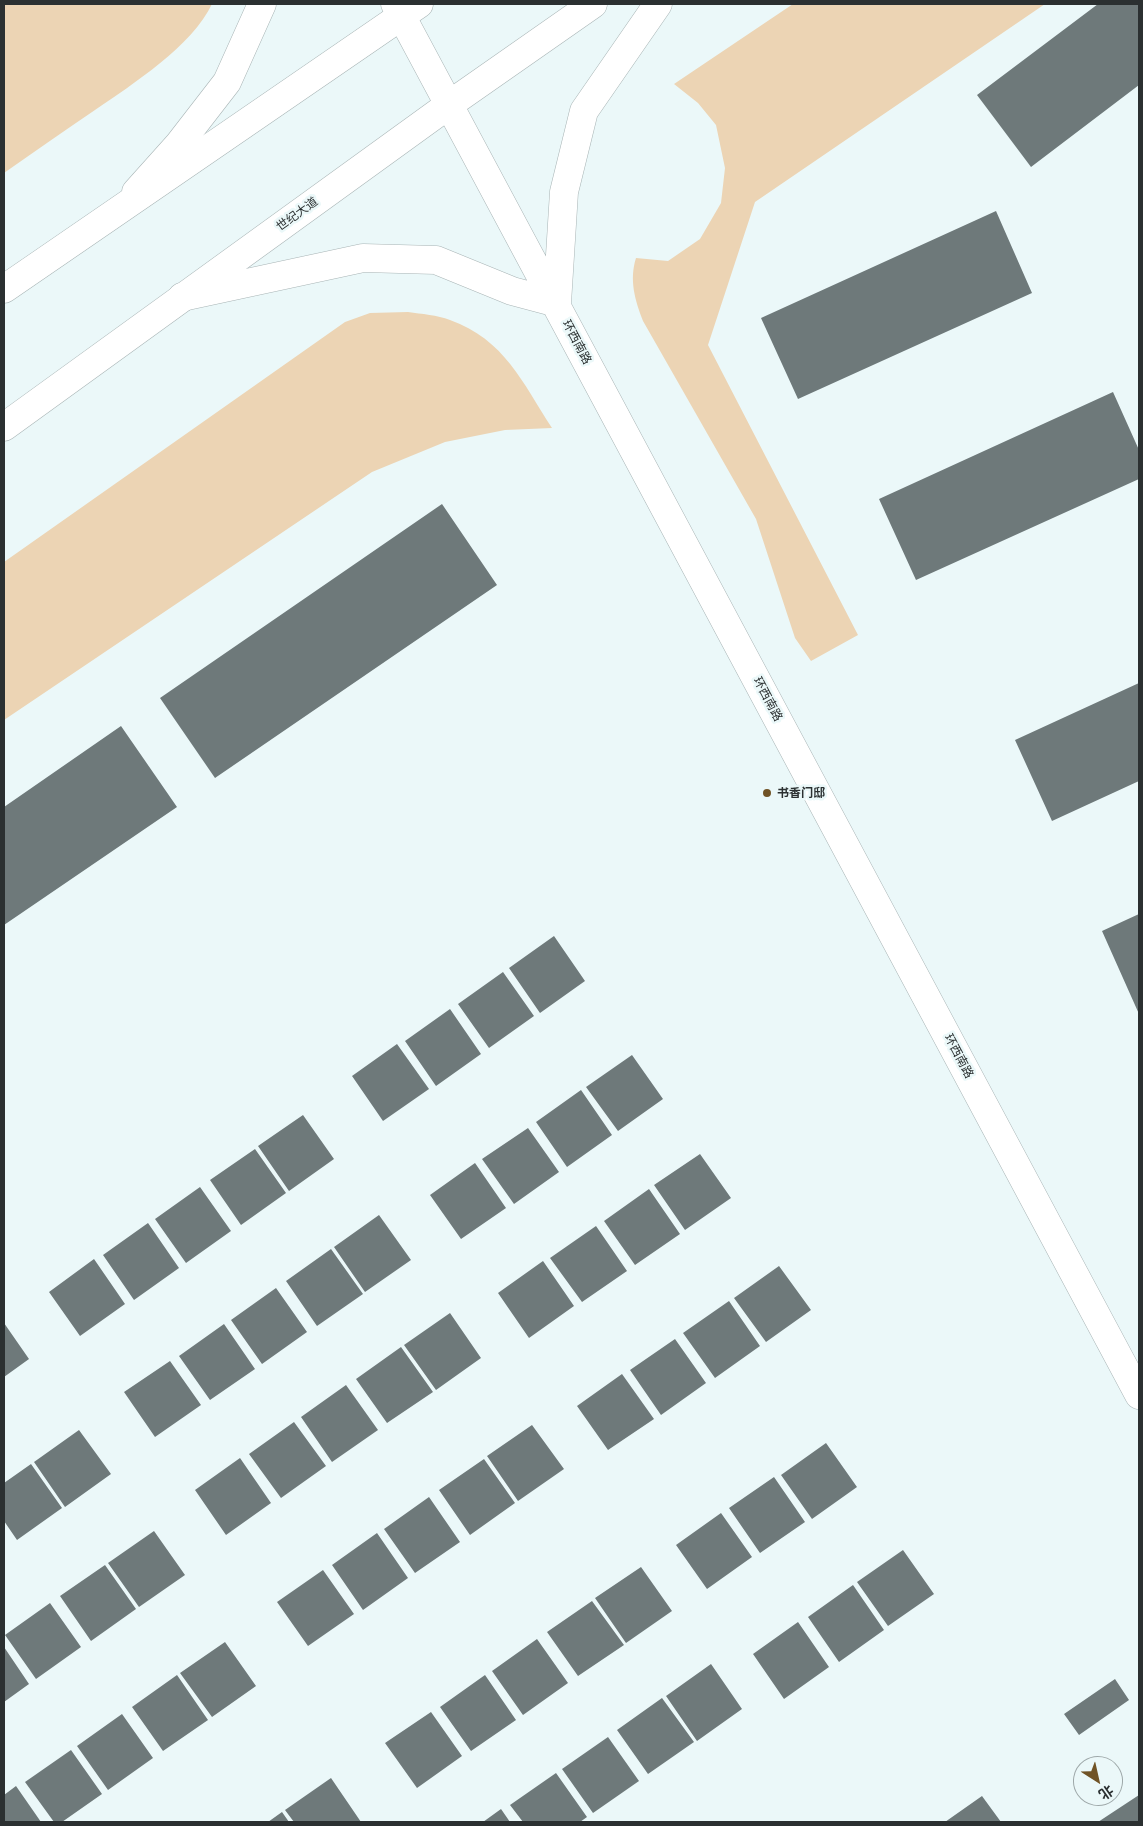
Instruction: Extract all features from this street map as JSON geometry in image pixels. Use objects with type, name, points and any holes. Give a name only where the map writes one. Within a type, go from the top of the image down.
[{"type":"street","points":[[122,207],[179,144],[227,82],[262,4]]},
{"type":"street","name":"世纪大道","points":[[4,427],[450,104],[593,4]]},
{"type":"street","points":[[182,297],[363,258],[436,260],[512,291],[557,304],[564,192],[584,110],[658,4]]},
{"type":"street","points":[[4,289],[406,8]]},
{"type":"street","name":"环西南路","points":[[406,8],[450,104],[1139,1395]]},
{"type":"shaded area","points":[[4,4],[212,4],[203,20],[191,35],[160,63],[4,173]]},
{"type":"shaded area","points":[[793,4],[1045,4],[755,202],[708,345],[858,635],[811,661],[795,638],[756,519],[643,321],[635,298],[633,282],[636,258],[668,261],[700,239],[721,203],[725,168],[716,125],[698,103],[674,84]]},
{"type":"shaded area","points":[[408,312],[450,320],[469,328],[485,339],[510,364],[552,428],[505,430],[445,442],[372,472],[4,720],[4,562],[345,322],[370,313]]},
{"type":"building","points":[[1098,4],[1139,4],[1139,85],[1031,167],[977,95]]},
{"type":"building","points":[[996,211],[1032,293],[798,399],[761,318]]},
{"type":"building","points":[[1113,392],[1139,450],[1139,479],[916,580],[879,499]]},
{"type":"building","points":[[442,504],[497,585],[215,778],[160,698]]},
{"type":"building","points":[[1139,683],[1139,781],[1052,821],[1015,740]]},
{"type":"building","points":[[121,726],[177,807],[4,925],[4,807]]},
{"type":"building","points":[[1139,914],[1139,1014],[1102,931]]},
{"type":"building","points":[[554,936],[585,981],[540,1013],[509,968]]},
{"type":"building","points":[[503,972],[534,1016],[489,1048],[458,1004]]},
{"type":"building","points":[[450,1009],[481,1054],[436,1086],[405,1041]]},
{"type":"building","points":[[397,1044],[429,1089],[383,1121],[352,1076]]},
{"type":"building","points":[[632,1055],[663,1099],[618,1131],[586,1087]]},
{"type":"building","points":[[581,1090],[612,1135],[567,1167],[536,1122]]},
{"type":"building","points":[[303,1115],[334,1159],[289,1191],[258,1146]]},
{"type":"building","points":[[528,1128],[559,1172],[514,1204],[482,1159]]},
{"type":"building","points":[[255,1149],[286,1193],[241,1225],[210,1180]]},
{"type":"building","points":[[700,1154],[731,1198],[685,1230],[654,1185]]},
{"type":"building","points":[[475,1163],[506,1208],[461,1239],[430,1195]]},
{"type":"building","points":[[200,1187],[231,1231],[186,1263],[155,1219]]},
{"type":"building","points":[[649,1189],[680,1234],[635,1265],[604,1221]]},
{"type":"building","points":[[379,1215],[411,1260],[365,1292],[334,1247]]},
{"type":"building","points":[[148,1223],[179,1268],[134,1300],[103,1255]]},
{"type":"building","points":[[596,1226],[627,1271],[582,1302],[550,1258]]},
{"type":"building","points":[[331,1249],[363,1294],[317,1326],[286,1281]]},
{"type":"building","points":[[94,1259],[125,1304],[80,1336],[49,1292]]},
{"type":"building","points":[[543,1261],[574,1306],[529,1338],[498,1293]]},
{"type":"building","points":[[779,1266],[811,1310],[766,1342],[734,1298]]},
{"type":"building","points":[[276,1288],[307,1332],[262,1364],[231,1320]]},
{"type":"building","points":[[729,1301],[760,1346],[715,1378],[683,1333]]},
{"type":"building","points":[[450,1313],[481,1358],[436,1390],[404,1345]]},
{"type":"building","points":[[4,1323],[29,1359],[4,1377]]},
{"type":"building","points":[[224,1324],[255,1369],[210,1400],[179,1356]]},
{"type":"building","points":[[675,1339],[706,1383],[661,1415],[630,1370]]},
{"type":"building","points":[[401,1347],[433,1392],[387,1423],[356,1379]]},
{"type":"building","points":[[170,1361],[201,1405],[155,1437],[124,1392]]},
{"type":"building","points":[[622,1374],[654,1419],[608,1450],[577,1406]]},
{"type":"building","points":[[346,1385],[378,1430],[332,1462],[301,1417]]},
{"type":"building","points":[[294,1422],[326,1466],[281,1498],[249,1454]]},
{"type":"building","points":[[532,1425],[564,1469],[518,1501],[487,1456]]},
{"type":"building","points":[[79,1430],[111,1474],[65,1507],[34,1462]]},
{"type":"building","points":[[826,1443],[857,1487],[812,1519],[781,1475]]},
{"type":"building","points":[[240,1458],[271,1503],[226,1535],[195,1490]]},
{"type":"building","points":[[484,1459],[515,1503],[470,1535],[439,1490]]},
{"type":"building","points":[[31,1464],[62,1508],[17,1540],[4,1521],[4,1483]]},
{"type":"building","points":[[774,1477],[805,1522],[760,1553],[729,1508]]},
{"type":"building","points":[[429,1497],[460,1542],[415,1573],[384,1529]]},
{"type":"building","points":[[721,1513],[752,1557],[707,1589],[676,1545]]},
{"type":"building","points":[[154,1531],[185,1575],[139,1607],[108,1563]]},
{"type":"building","points":[[377,1533],[408,1578],[363,1610],[332,1565]]},
{"type":"building","points":[[903,1550],[934,1594],[888,1626],[857,1582]]},
{"type":"building","points":[[105,1565],[136,1609],[91,1641],[60,1596]]},
{"type":"building","points":[[641,1567],[672,1611],[626,1643],[595,1598]]},
{"type":"building","points":[[323,1570],[354,1614],[308,1646],[277,1602]]},
{"type":"building","points":[[853,1585],[884,1630],[839,1662],[808,1617]]},
{"type":"building","points":[[592,1601],[624,1645],[578,1676],[547,1632]]},
{"type":"building","points":[[50,1603],[81,1647],[36,1679],[5,1635]]},
{"type":"building","points":[[798,1622],[829,1667],[784,1699],[753,1654]]},
{"type":"building","points":[[537,1639],[568,1683],[523,1715],[492,1671]]},
{"type":"building","points":[[225,1642],[256,1686],[212,1717],[180,1673]]},
{"type":"building","points":[[4,1647],[29,1684],[4,1702]]},
{"type":"building","points":[[711,1664],[742,1709],[697,1741],[666,1696]]},
{"type":"building","points":[[177,1675],[208,1720],[163,1751],[132,1707]]},
{"type":"building","points":[[485,1675],[516,1720],[471,1751],[440,1707]]},
{"type":"building","points":[[1115,1679],[1129,1700],[1079,1735],[1064,1714]]},
{"type":"building","points":[[662,1698],[694,1742],[648,1774],[617,1730]]},
{"type":"building","points":[[431,1712],[462,1756],[417,1788],[385,1743]]},
{"type":"building","points":[[122,1714],[153,1758],[108,1790],[77,1746]]},
{"type":"building","points":[[608,1737],[639,1781],[593,1813],[562,1769]]},
{"type":"building","points":[[71,1750],[102,1794],[62,1822],[54,1822],[25,1782]]},
{"type":"building","points":[[556,1773],[587,1817],[580,1822],[523,1822],[510,1805]]},
{"type":"building","points":[[331,1778],[361,1822],[294,1822],[285,1810]]},
{"type":"building","points":[[16,1786],[41,1822],[4,1822],[4,1795]]},
{"type":"building","points":[[1139,1795],[1139,1822],[1098,1822],[1123,1806]]},
{"type":"building","points":[[982,1796],[1001,1822],[945,1822]]},
{"type":"building","points":[[501,1809],[510,1822],[483,1822]]},
{"type":"building","points":[[282,1812],[289,1822],[268,1822]]},
{"type":"place","name":"书香门邸","points":[[767,793]]}]
